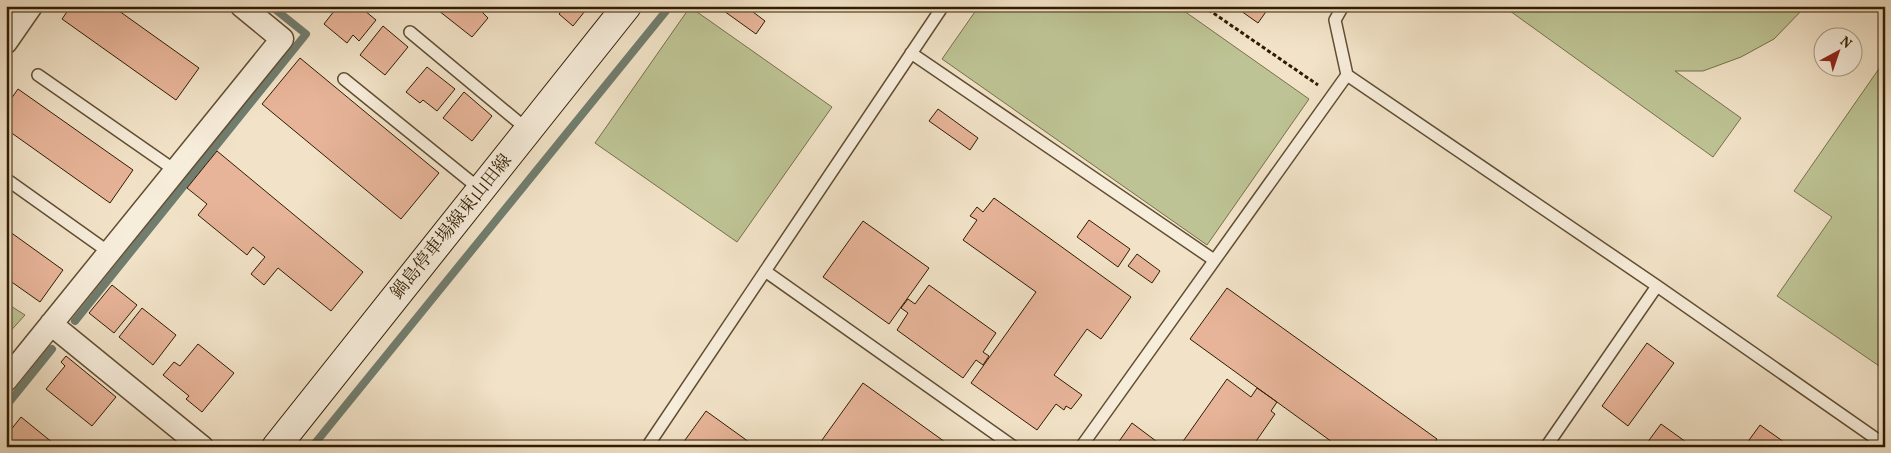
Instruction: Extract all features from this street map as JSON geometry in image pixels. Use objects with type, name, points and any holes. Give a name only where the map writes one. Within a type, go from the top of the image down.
[{"type":"main road","name":"鍋島停車場線東山田線","points":[[276,447],[628,6]]},
{"type":"street","points":[[6,42],[31,6]]},
{"type":"street","points":[[6,380],[282,39],[242,6]]},
{"type":"street","points":[[51,324],[202,447]]},
{"type":"lane","points":[[646,447],[942,6]]},
{"type":"lane","points":[[1081,447],[1346,75],[1335,20],[1343,6]]},
{"type":"lane","points":[[410,32],[528,131]]},
{"type":"lane","points":[[911,53],[1214,260]]},
{"type":"lane","points":[[38,75],[176,171]]},
{"type":"lane","points":[[1346,75],[1657,286],[1885,445]]},
{"type":"lane","points":[[344,79],[481,190]]},
{"type":"lane","points":[[6,179],[110,253]]},
{"type":"lane","points":[[765,271],[1014,447]]},
{"type":"lane","points":[[1546,447],[1657,286]]},
{"type":"path","points":[[1202,6],[1333,95]]},
{"type":"green space","points":[[979,6],[1177,6],[1309,99],[1207,245],[942,59]]},
{"type":"green space","points":[[1503,6],[1806,6],[1774,39],[1741,57],[1703,71],[1675,71],[1741,118],[1713,157]]},
{"type":"green space","points":[[690,7],[832,107],[737,242],[595,143]]},
{"type":"green space","points":[[1885,60],[1885,370],[1777,296],[1832,217],[1794,191]]},
{"type":"green space","points":[[6,303],[25,315],[6,336]]},
{"type":"building","points":[[71,6],[112,6],[199,68],[176,100],[62,19]]},
{"type":"building","points":[[338,6],[359,6],[376,20],[359,41],[353,35],[347,43],[324,24]]},
{"type":"building","points":[[487,6],[482,12],[488,18],[472,37],[434,7]]},
{"type":"building","points":[[572,6],[589,6],[573,26],[559,14],[565,7],[569,10]]},
{"type":"building","points":[[717,6],[745,6],[765,21],[756,34]]},
{"type":"building","points":[[1234,6],[1270,6],[1258,23]]},
{"type":"building","points":[[383,26],[408,47],[385,75],[360,55]]},
{"type":"building","points":[[300,58],[439,173],[401,219],[262,104]]},
{"type":"building","points":[[427,67],[455,89],[437,111],[423,100],[420,103],[406,92]]},
{"type":"building","points":[[18,89],[133,170],[110,203],[6,129],[6,106]]},
{"type":"building","points":[[464,92],[492,116],[472,141],[443,118]]},
{"type":"building","points":[[938,109],[978,138],[970,150],[929,121]]},
{"type":"building","points":[[217,151],[363,272],[331,311],[278,268],[264,285],[251,274],[265,257],[253,247],[247,255],[198,215],[207,204],[187,188]]},
{"type":"building","points":[[994,198],[1131,297],[1101,339],[1087,329],[1054,375],[1082,395],[1071,409],[1066,406],[1064,410],[1056,404],[1037,430],[971,383],[1036,292],[963,240],[977,220],[970,216],[977,207],[983,212]]},
{"type":"building","points":[[1089,220],[1130,249],[1118,267],[1077,237]]},
{"type":"building","points":[[863,221],[929,268],[889,324],[823,277]]},
{"type":"building","points":[[6,229],[63,270],[40,302],[6,278]]},
{"type":"building","points":[[1137,254],[1160,271],[1152,283],[1128,266]]},
{"type":"building","points":[[112,285],[137,305],[114,333],[89,313]]},
{"type":"building","points":[[929,285],[996,333],[983,352],[989,356],[983,365],[976,360],[963,378],[897,330],[908,313],[901,308],[908,299],[915,304]]},
{"type":"building","points":[[1227,288],[1437,439],[1431,447],[1339,447],[1190,339]]},
{"type":"building","points":[[142,308],[176,335],[153,365],[119,337]]},
{"type":"building","points":[[1647,343],[1674,363],[1628,426],[1602,406]]},
{"type":"building","points":[[198,344],[234,373],[202,412],[186,399],[189,396],[163,375],[174,362],[180,366]]},
{"type":"building","points":[[66,356],[116,397],[92,426],[46,389],[65,366],[61,362]]},
{"type":"building","points":[[1227,379],[1251,397],[1257,388],[1277,402],[1271,411],[1275,414],[1252,447],[1179,447]]},
{"type":"building","points":[[863,383],[952,447],[817,447]]},
{"type":"building","points":[[706,411],[756,447],[680,447]]},
{"type":"building","points":[[21,417],[58,447],[6,447],[6,436]]},
{"type":"building","points":[[1132,423],[1164,447],[1115,447]]},
{"type":"building","points":[[1661,424],[1693,447],[1644,447]]},
{"type":"building","points":[[1760,425],[1791,447],[1744,447]]},
{"type":"waterway","points":[[6,20],[16,6]]},
{"type":"waterway","points":[[75,321],[306,34],[271,6]]},
{"type":"waterway","points":[[312,447],[670,6]]},
{"type":"waterway","points":[[6,406],[52,349]]}]
